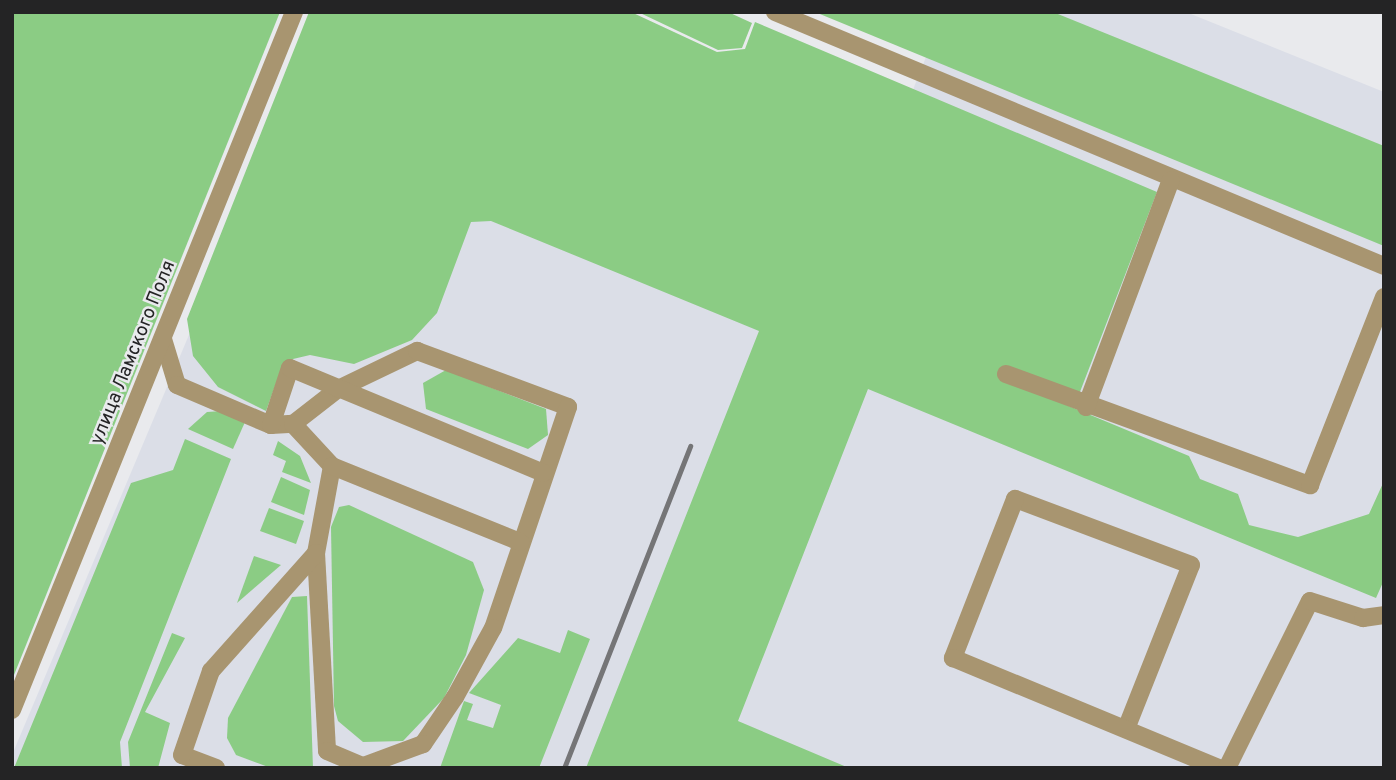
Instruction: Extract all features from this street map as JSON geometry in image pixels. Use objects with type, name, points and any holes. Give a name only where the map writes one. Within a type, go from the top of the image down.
[{"type":"street","name":"улица Ламского Поля","points":[[12,710],[294,12]]},
{"type":"street","points":[[775,12],[1171,180],[1384,266]]},
{"type":"street","points":[[1086,407],[1171,180]]},
{"type":"street","points":[[1006,374],[1086,407],[1311,485],[1384,297]]},
{"type":"street","points":[[163,339],[177,385],[271,425],[293,424],[338,389],[417,351],[568,407],[543,473],[493,628],[423,744],[362,767],[327,751],[316,553],[332,466]]},
{"type":"street","points":[[271,425],[290,368],[543,473]]},
{"type":"street","points":[[293,424],[332,466],[520,542]]},
{"type":"street","points":[[1126,729],[1191,565],[1015,499],[953,658],[1219,768]]},
{"type":"street","points":[[216,768],[182,755],[211,671],[316,553]]},
{"type":"street","points":[[1227,768],[1310,601],[1363,618],[1384,615]]},
{"type":"shaded area","points":[[325,12],[881,125],[634,768],[12,768],[12,755]]},
{"type":"shaded area","points":[[944,12],[1186,12],[1384,92],[1384,768],[642,768]]},
{"type":"green space","points":[[12,12],[280,12],[12,680]]},
{"type":"green space","points":[[309,12],[631,12],[717,52],[745,49],[755,22],[1157,192],[1078,397],[999,377],[1189,456],[1200,479],[1238,494],[1249,525],[1298,537],[1369,514],[1384,481],[1384,580],[1376,598],[868,389],[738,721],[849,768],[586,768],[759,331],[491,221],[471,222],[437,313],[412,340],[354,364],[310,355],[293,359],[279,375],[266,411],[218,387],[193,356],[187,319]]},
{"type":"green space","points":[[638,12],[728,12],[752,23],[742,48],[718,50]]},
{"type":"green space","points":[[815,12],[1053,12],[1384,146],[1384,246]]},
{"type":"green space","points":[[446,370],[546,409],[548,435],[528,449],[426,409],[423,383]]},
{"type":"green space","points":[[222,411],[245,422],[233,449],[188,429],[207,412]]},
{"type":"green space","points":[[185,439],[231,459],[120,742],[122,768],[14,768],[131,483],[173,470]]},
{"type":"green space","points":[[278,441],[300,456],[311,483],[282,472],[286,461],[273,455]]},
{"type":"green space","points":[[281,477],[310,490],[304,515],[271,502]]},
{"type":"green space","points":[[349,505],[473,562],[484,590],[466,655],[444,698],[403,741],[363,742],[338,721],[334,706],[331,527],[339,507]]},
{"type":"green space","points":[[269,508],[304,521],[296,544],[260,531]]},
{"type":"green space","points":[[254,556],[281,565],[237,603]]},
{"type":"green space","points":[[307,596],[313,768],[271,768],[236,755],[227,738],[228,718],[292,597]]},
{"type":"green space","points":[[568,630],[590,639],[539,768],[440,768],[464,701],[473,704],[467,720],[493,728],[501,705],[469,693],[518,638],[560,653]]},
{"type":"green space","points":[[172,633],[185,638],[145,712],[170,723],[158,768],[130,768],[128,742]]},
{"type":"railway","points":[[564,768],[690,446]]}]
